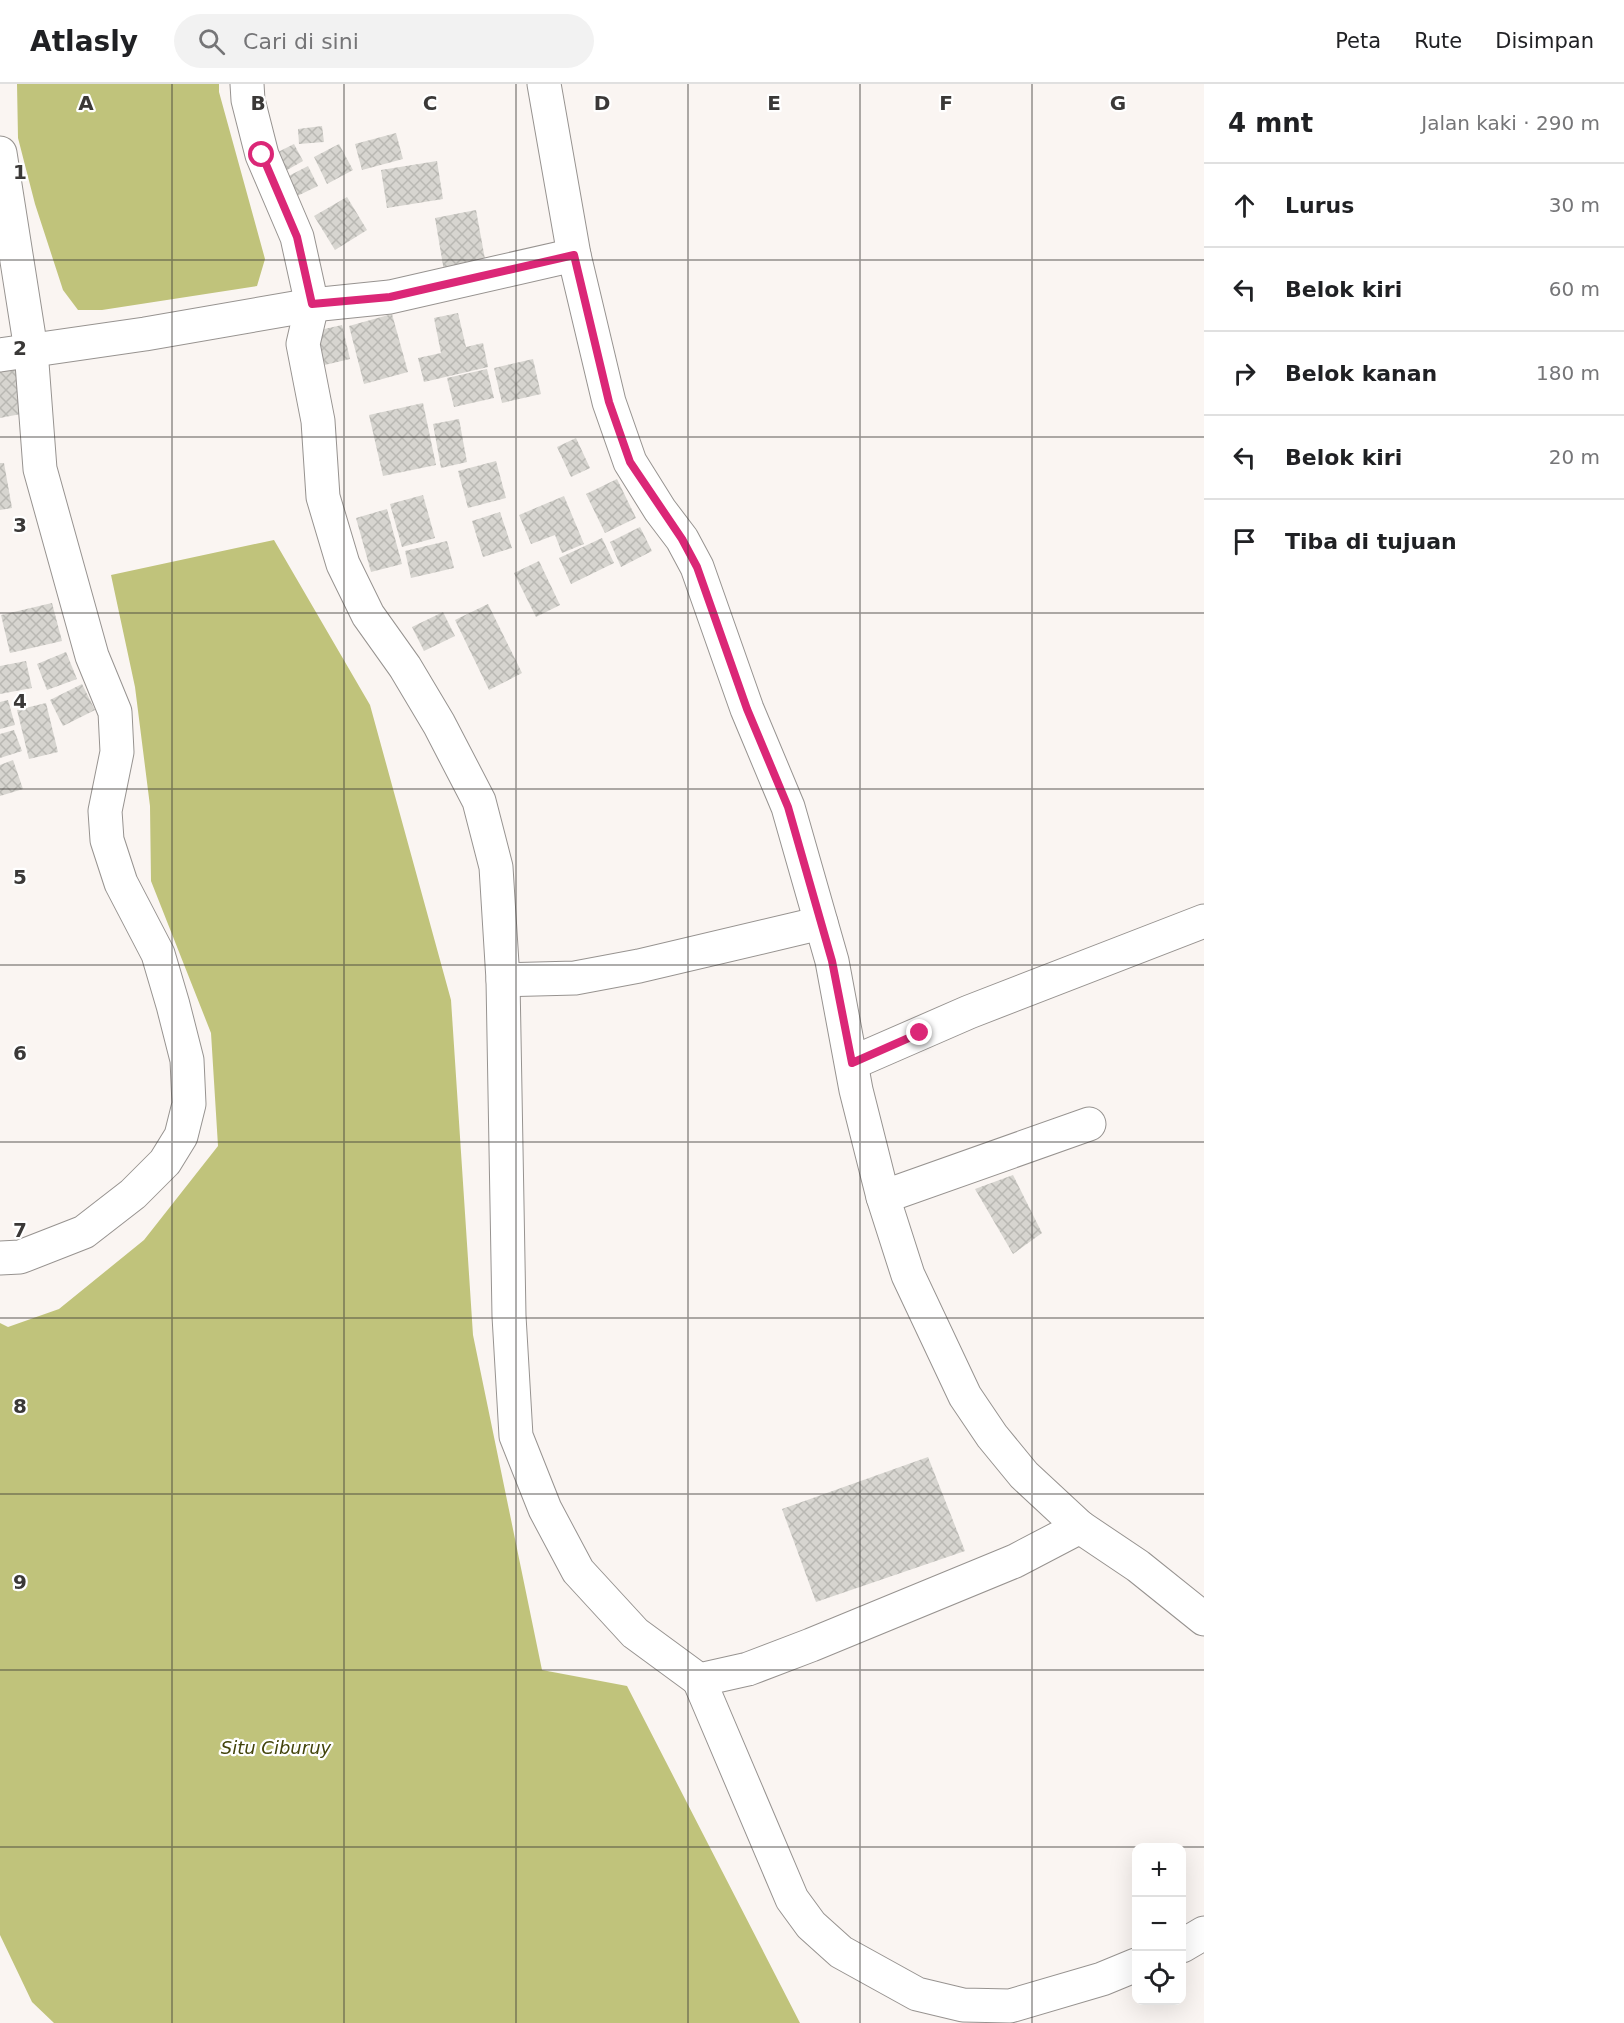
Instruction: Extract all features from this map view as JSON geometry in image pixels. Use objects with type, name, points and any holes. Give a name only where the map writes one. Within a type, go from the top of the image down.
[{"type":"street","points":[[247,84],[248,100],[262,155],[297,237],[312,304],[303,344],[318,421],[323,497],[343,564],[368,615],[405,667],[439,724],[478,801],[496,867],[503,980],[509,1316],[516,1436],[545,1509],[578,1571],[635,1634],[699,1680],[792,1899],[811,1925],[841,1952],[917,1994],[963,2005],[1010,2006],[1102,1979],[1132,1967]]},
{"type":"street","points":[[544,84],[574,255],[609,402],[630,462],[682,539],[697,567],[747,709],[788,807],[832,961],[856,1090],[883,1197],[908,1275],[965,1396],[992,1436],[1024,1475],[1080,1527],[1138,1566],[1204,1619]]},
{"type":"street","points":[[0,153],[15,352],[40,469],[92,656],[115,712],[117,752],[105,811],[107,840],[121,883],[158,954],[187,1060],[189,1104],[181,1136],[165,1162],[133,1194],[84,1232],[20,1257],[0,1258]]},
{"type":"street","points":[[15,352],[145,334],[312,304],[390,297],[574,255]]},
{"type":"street","points":[[852,1063],[969,1012],[1204,921]]},
{"type":"street","points":[[503,980],[575,978],[639,966],[821,923]]},
{"type":"street","points":[[883,1197],[1089,1124]]},
{"type":"street","points":[[699,1680],[748,1669],[811,1645],[1016,1561],[1080,1527]]},
{"type":"street","points":[[1186,1944],[1204,1933]]},
{"type":"water","points":[[17,84],[219,84],[219,92],[265,259],[257,286],[102,310],[78,310],[63,290],[35,204],[18,138]]},
{"type":"water","name":"Situ Ciburuy","points":[[274,540],[370,705],[451,1000],[473,1335],[542,1670],[627,1686],[800,2023],[54,2023],[32,2002],[0,1935],[0,1323],[8,1327],[59,1309],[144,1240],[218,1146],[211,1033],[151,881],[150,806],[135,687],[111,575]]},
{"type":"building","points":[[322,126],[324,142],[299,144],[298,129]]},
{"type":"building","points":[[396,133],[403,159],[362,170],[355,144]]},
{"type":"building","points":[[294,144],[303,161],[280,174],[270,156]]},
{"type":"building","points":[[339,144],[353,170],[327,184],[314,157]]},
{"type":"building","points":[[437,161],[443,199],[387,208],[381,170]]},
{"type":"building","points":[[308,166],[318,186],[291,199],[281,180]]},
{"type":"building","points":[[347,197],[367,230],[335,250],[314,216]]},
{"type":"building","points":[[476,210],[487,270],[445,277],[435,218]]},
{"type":"building","points":[[458,313],[466,347],[483,343],[488,367],[424,382],[418,358],[441,353],[434,318]]},
{"type":"building","points":[[392,314],[408,372],[364,384],[349,326]]},
{"type":"building","points":[[342,325],[350,359],[316,367],[307,333]]},
{"type":"building","points":[[533,359],[541,394],[502,403],[494,368]]},
{"type":"building","points":[[16,361],[26,413],[0,418],[0,364]]},
{"type":"building","points":[[487,369],[494,398],[454,407],[447,378]]},
{"type":"building","points":[[423,403],[436,465],[383,476],[369,415]]},
{"type":"building","points":[[459,419],[467,462],[441,468],[433,424]]},
{"type":"building","points":[[576,438],[590,468],[571,477],[557,447]]},
{"type":"building","points":[[496,461],[506,498],[468,508],[458,471]]},
{"type":"building","points":[[0,463],[4,463],[12,508],[0,510]]},
{"type":"building","points":[[617,479],[636,518],[605,533],[586,494]]},
{"type":"building","points":[[423,495],[435,538],[402,547],[390,504]]},
{"type":"building","points":[[564,496],[584,544],[562,553],[555,535],[531,544],[519,515]]},
{"type":"building","points":[[387,509],[402,564],[371,572],[356,518]]},
{"type":"building","points":[[500,512],[512,548],[483,557],[472,521]]},
{"type":"building","points":[[640,527],[652,551],[621,567],[610,542]]},
{"type":"building","points":[[602,538],[614,563],[571,584],[559,558]]},
{"type":"building","points":[[447,541],[454,568],[411,578],[405,551]]},
{"type":"building","points":[[539,561],[560,605],[536,617],[514,573]]},
{"type":"building","points":[[52,603],[62,641],[10,653],[1,615]]},
{"type":"building","points":[[488,604],[522,673],[489,690],[455,620]]},
{"type":"building","points":[[443,612],[455,636],[424,651],[412,627]]},
{"type":"building","points":[[66,652],[77,679],[47,690],[37,664]]},
{"type":"building","points":[[26,661],[32,688],[0,694],[0,666]]},
{"type":"building","points":[[82,684],[95,710],[63,726],[50,700]]},
{"type":"building","points":[[8,700],[15,725],[0,729],[0,702]]},
{"type":"building","points":[[46,703],[58,752],[29,759],[17,710]]},
{"type":"building","points":[[14,730],[22,751],[0,758],[0,734]]},
{"type":"building","points":[[13,760],[23,789],[0,796],[0,765]]},
{"type":"building","points":[[1013,1175],[1042,1233],[1013,1254],[975,1189]]},
{"type":"building","points":[[928,1457],[965,1551],[816,1602],[782,1509]]},
{"type":"route","points":[[262,155],[297,237],[312,304],[390,297],[574,255],[609,402],[630,462],[660,510],[682,539],[697,567],[747,709],[788,807],[832,961],[852,1063],[920,1033]]}]
